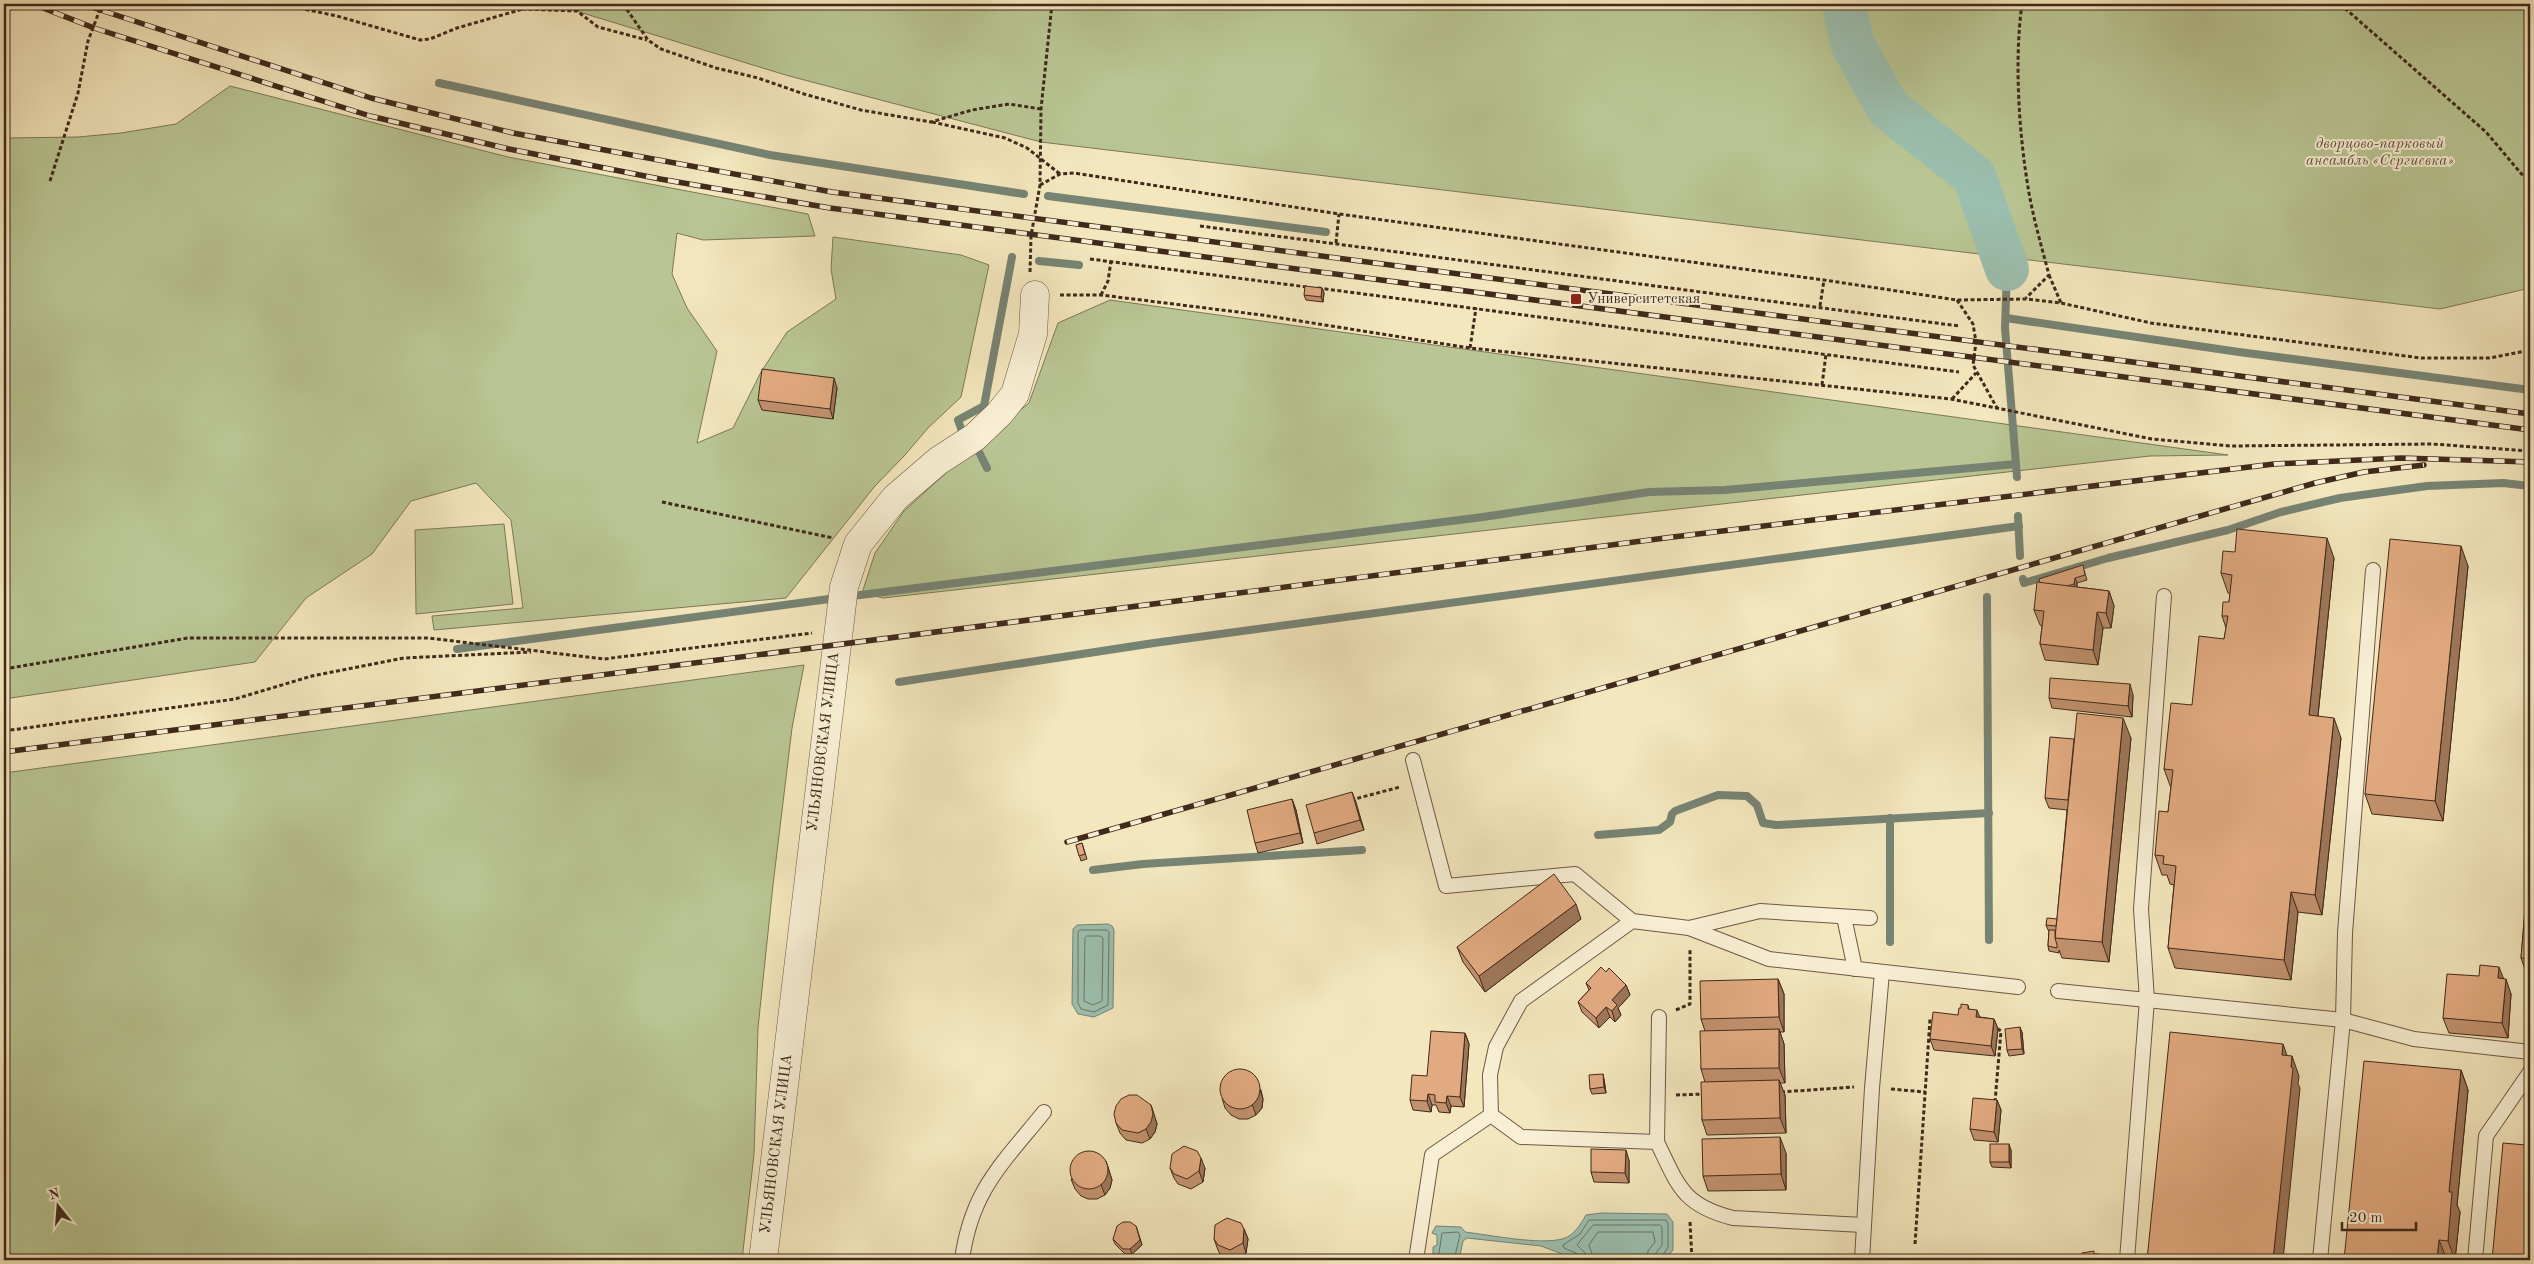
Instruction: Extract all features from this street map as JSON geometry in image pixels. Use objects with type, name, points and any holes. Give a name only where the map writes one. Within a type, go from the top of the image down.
[{"type":"street","name":"УЛЬЯНОВСКАЯ УЛИЦА","points":[[763,1260],[844,587],[858,544],[895,498],[938,461],[975,437],[999,414],[1015,394],[1033,334],[1035,295]]},
{"type":"lane","points":[[2320,1260],[2343,1020],[2345,933],[2373,570]]},
{"type":"lane","points":[[2127,1260],[2147,1000],[2141,909],[2164,596]]},
{"type":"lane","points":[[1413,760],[1446,886],[1575,874],[1632,921],[1689,928],[1769,959],[2018,987]]},
{"type":"lane","points":[[1689,928],[1760,911],[1870,918]]},
{"type":"lane","points":[[1844,917],[1855,969]]},
{"type":"lane","points":[[1491,1115],[1490,1076],[1496,1047],[1521,1001],[1632,921]]},
{"type":"lane","points":[[1862,1260],[1872,1088],[1882,972]]},
{"type":"lane","points":[[2058,991],[2343,1020],[2414,1039],[2530,1052]]},
{"type":"lane","points":[[1659,1016],[1657,1142],[1677,1182],[1693,1202],[1713,1213],[1733,1218],[1863,1225]]},
{"type":"lane","points":[[2475,1260],[2486,1136],[2530,1072]]},
{"type":"lane","points":[[962,1260],[966,1233],[976,1204],[985,1188],[1044,1112]]},
{"type":"lane","points":[[1491,1115],[1521,1137],[1657,1142]]},
{"type":"lane","points":[[1416,1260],[1432,1155],[1491,1115]]},
{"type":"path","points":[[50,181],[68,130],[78,93],[88,41],[102,4]]},
{"type":"path","points":[[280,4],[337,16],[420,40],[430,39],[457,28],[523,9]]},
{"type":"path","points":[[504,4],[523,9],[577,12],[598,26],[648,40],[661,49],[716,68],[758,78],[804,94],[861,110],[931,122],[1005,138],[1028,148],[1040,160],[1060,174]]},
{"type":"path","points":[[577,12],[578,4]]},
{"type":"path","points":[[623,4],[648,40]]},
{"type":"path","points":[[1052,4],[1041,110],[1040,184],[1029,264],[1035,295],[1101,295],[1262,315],[1470,348],[1951,399],[2017,414],[2081,423],[2152,439],[2231,446],[2432,444],[2530,451]]},
{"type":"path","points":[[2022,4],[2019,22],[2020,116],[2029,193],[2049,274],[2061,303]]},
{"type":"path","points":[[2340,4],[2486,132],[2530,184]]},
{"type":"path","points":[[931,122],[972,110],[1009,104],[1041,110]]},
{"type":"path","points":[[1040,184],[1060,174],[1074,173],[1339,214],[1957,300],[2000,298],[2061,303],[2151,323],[2421,358],[2490,358],[2530,350]]},
{"type":"path","points":[[1336,244],[1339,214]]},
{"type":"path","points":[[1200,226],[1820,306],[1959,326]]},
{"type":"path","points":[[1090,259],[1959,372]]},
{"type":"path","points":[[1101,295],[1108,281],[1112,261]]},
{"type":"path","points":[[2026,299],[2049,274]]},
{"type":"path","points":[[1820,306],[1824,280]]},
{"type":"path","points":[[1957,300],[1973,324],[1976,342],[1973,365],[1976,373],[1998,409]]},
{"type":"path","points":[[1470,348],[1476,308]]},
{"type":"path","points":[[1822,385],[1826,354]]},
{"type":"path","points":[[1951,399],[1976,373]]},
{"type":"path","points":[[662,502],[858,544]]},
{"type":"path","points":[[4,669],[188,638],[428,638],[604,659],[838,630]]},
{"type":"path","points":[[4,730],[235,699],[312,676],[404,658],[542,652]]},
{"type":"path","points":[[1344,801],[1418,782]]},
{"type":"path","points":[[1659,1016],[1690,1004],[1690,964]]},
{"type":"path","points":[[1915,1244],[1930,1019],[1939,1020]]},
{"type":"path","points":[[1991,1024],[2001,1030],[1995,1106]]},
{"type":"path","points":[[1779,1092],[1844,1086],[1925,1092]]},
{"type":"path","points":[[1658,1096],[1707,1094]]},
{"type":"path","points":[[1692,1260],[1690,1216],[1693,1202]]},
{"type":"green space","name":"дворцово-парковый ансамбль «Сергиевка»","points":[[553,4],[2530,4],[2530,288],[2440,309],[1041,142],[789,76]]},
{"type":"green space","points":[[230,86],[508,157],[808,214],[815,236],[703,240],[677,233],[672,274],[687,308],[717,351],[697,443],[733,428],[761,372],[787,332],[836,299],[831,269],[833,237],[961,255],[989,265],[961,397],[928,428],[875,486],[786,598],[434,630],[432,616],[523,608],[511,520],[476,483],[411,501],[372,554],[306,598],[255,662],[4,699],[4,135],[9,138],[78,137],[121,133],[176,124]]},
{"type":"green space","points":[[1110,300],[2228,455],[2150,456],[883,598],[862,593],[875,553],[904,511],[980,442],[1029,403],[1058,323]]},
{"type":"green space","points":[[504,524],[513,604],[416,614],[415,530]]},
{"type":"green space","points":[[804,665],[792,728],[758,1028],[754,1154],[742,1260],[4,1260],[4,773]]},
{"type":"water","points":[[1108,924],[1114,930],[1113,1008],[1094,1017],[1078,1014],[1072,1004],[1073,929],[1077,925]]},
{"type":"water","points":[[1601,1213],[1667,1214],[1673,1222],[1673,1250],[1665,1260],[1578,1260],[1541,1246],[1467,1238],[1463,1241],[1459,1260],[1433,1260],[1433,1247],[1437,1245],[1437,1235],[1432,1233],[1436,1226],[1461,1227],[1465,1232],[1514,1239],[1552,1241],[1566,1238],[1570,1235],[1576,1230],[1586,1215]]},
{"type":"building","points":[[1305,286],[1322,288],[1321,297],[1304,295]]},
{"type":"building","points":[[762,369],[834,378],[830,409],[758,400]]},
{"type":"building","points":[[2237,529],[2327,538],[2309,715],[2334,718],[2315,895],[2291,892],[2284,960],[2168,948],[2176,866],[2163,864],[2164,856],[2155,855],[2159,811],[2168,812],[2173,770],[2164,769],[2171,703],[2192,705],[2199,636],[2224,639],[2228,616],[2222,616],[2223,602],[2229,602],[2232,575],[2221,573],[2223,551],[2235,552]]},
{"type":"building","points":[[2390,539],[2461,546],[2435,801],[2365,794]]},
{"type":"building","points":[[2083,565],[2085,575],[2075,578],[2074,584],[2067,586],[2040,583],[2039,579]]},
{"type":"building","points":[[2037,582],[2109,591],[2106,613],[2097,612],[2093,650],[2040,644],[2044,611],[2034,610]]},
{"type":"building","points":[[2050,678],[2130,684],[2128,706],[2049,698]]},
{"type":"building","points":[[2077,713],[2123,718],[2102,942],[2055,938]]},
{"type":"building","points":[[2050,737],[2074,739],[2068,800],[2045,798]]},
{"type":"building","points":[[1352,792],[1360,820],[1314,833],[1306,805]]},
{"type":"building","points":[[1292,799],[1300,833],[1255,843],[1247,810]]},
{"type":"building","points":[[1082,843],[1085,854],[1079,856],[1076,845]]},
{"type":"building","points":[[2530,850],[2530,959],[2521,958]]},
{"type":"building","points":[[1554,874],[1576,904],[1479,976],[1457,947]]},
{"type":"building","points":[[2047,918],[2057,919],[2056,926],[2046,925]]},
{"type":"building","points":[[2049,930],[2055,930],[2057,948],[2048,946]]},
{"type":"building","points":[[2480,965],[2499,967],[2498,978],[2506,979],[2502,1023],[2443,1018],[2447,974],[2479,976]]},
{"type":"building","points":[[1601,967],[1606,972],[1609,968],[1626,985],[1612,1000],[1617,1005],[1612,1011],[1606,1007],[1596,1018],[1578,1002],[1591,988],[1586,983]]},
{"type":"building","points":[[1778,979],[1779,1017],[1701,1019],[1700,981]]},
{"type":"building","points":[[1961,1004],[1968,1005],[1968,1009],[1977,1010],[1976,1017],[1994,1019],[1991,1046],[1930,1039],[1933,1012],[1958,1015]]},
{"type":"building","points":[[2020,1027],[2022,1049],[2007,1050],[2005,1029]]},
{"type":"building","points":[[1779,1029],[1779,1068],[1701,1069],[1700,1031]]},
{"type":"building","points":[[1431,1031],[1465,1033],[1460,1097],[1447,1096],[1446,1103],[1435,1102],[1435,1095],[1428,1094],[1427,1101],[1410,1100],[1412,1075],[1427,1076]]},
{"type":"building","points":[[2170,1032],[2283,1044],[2282,1055],[2292,1056],[2291,1067],[2293,1068],[2273,1260],[2147,1260]]},
{"type":"building","points":[[2364,1061],[2461,1070],[2449,1192],[2452,1192],[2448,1241],[2439,1240],[2437,1260],[2344,1260]]},
{"type":"building","points":[[1240,1069],[1254,1075],[1260,1089],[1254,1103],[1240,1109],[1226,1103],[1220,1089],[1226,1075]]},
{"type":"building","points":[[1603,1074],[1604,1087],[1590,1089],[1589,1075]]},
{"type":"building","points":[[1779,1080],[1780,1118],[1702,1120],[1701,1082]]},
{"type":"building","points":[[1129,1095],[1137,1095],[1151,1105],[1153,1114],[1151,1122],[1146,1129],[1138,1133],[1122,1130],[1116,1123],[1114,1114],[1116,1106],[1121,1099]]},
{"type":"building","points":[[1973,1098],[1997,1100],[1994,1132],[1970,1129]]},
{"type":"building","points":[[2529,1109],[2530,1260],[2492,1260],[2503,1143],[2526,1145]]},
{"type":"building","points":[[1780,1137],[1781,1174],[1703,1176],[1702,1139]]},
{"type":"building","points":[[1990,1144],[2009,1144],[2009,1162],[1990,1162]]},
{"type":"building","points":[[1184,1146],[1197,1151],[1201,1158],[1199,1171],[1187,1179],[1174,1174],[1170,1168],[1172,1154]]},
{"type":"building","points":[[1591,1149],[1626,1150],[1625,1173],[1591,1172]]},
{"type":"building","points":[[1089,1151],[1102,1157],[1108,1170],[1102,1183],[1089,1189],[1076,1183],[1070,1170],[1076,1157]]},
{"type":"building","points":[[1227,1218],[1241,1223],[1244,1229],[1243,1243],[1230,1250],[1218,1245],[1214,1239],[1215,1225]]},
{"type":"building","points":[[1123,1222],[1130,1222],[1136,1226],[1140,1240],[1130,1249],[1123,1249],[1113,1239],[1117,1226]]},
{"type":"building","points":[[2094,1251],[2094,1254],[2099,1254],[2099,1260],[2081,1260],[2082,1253]]},
{"type":"waterway","points":[[1844,4],[1852,43],[1888,108],[1974,176],[2007,269]]},
{"type":"waterway","points":[[439,83],[770,155],[1024,194]]},
{"type":"waterway","points":[[1048,196],[1326,232]]},
{"type":"waterway","points":[[962,431],[958,420],[984,406],[1012,257]]},
{"type":"waterway","points":[[1039,261],[1079,265]]},
{"type":"waterway","points":[[2007,269],[2005,328],[2017,477]]},
{"type":"waterway","points":[[2006,318],[2239,352],[2530,390]]},
{"type":"waterway","points":[[979,452],[987,468]]},
{"type":"waterway","points":[[852,596],[1483,517],[1649,492],[1725,490],[2016,464]]},
{"type":"waterway","points":[[2023,579],[2024,583],[2108,558],[2228,530],[2281,512],[2340,498],[2427,486],[2503,483],[2530,486]]},
{"type":"waterway","points":[[2018,516],[2020,556]]},
{"type":"waterway","points":[[899,682],[1154,643],[2019,526]]},
{"type":"waterway","points":[[1987,597],[1989,940]]},
{"type":"waterway","points":[[457,649],[829,599]]},
{"type":"waterway","points":[[1598,835],[1659,830],[1670,822],[1675,811],[1718,795],[1747,796],[1757,805],[1763,823],[1776,825],[1989,813]]},
{"type":"waterway","points":[[1890,818],[1890,942]]},
{"type":"waterway","points":[[1093,870],[1143,864],[1362,850]]},
{"type":"railway","points":[[33,4],[94,28],[370,116],[509,149],[660,179],[830,208],[2530,430]]},
{"type":"railway","points":[[82,4],[371,98],[513,133],[832,192],[2530,414]]},
{"type":"railway","points":[[4,752],[1673,537],[2274,464],[2401,458],[2530,462]]},
{"type":"railway","points":[[1067,842],[2315,483],[2364,472],[2424,465]]},
{"type":"place","name":"Университетская","points":[[1576,299]]}]
